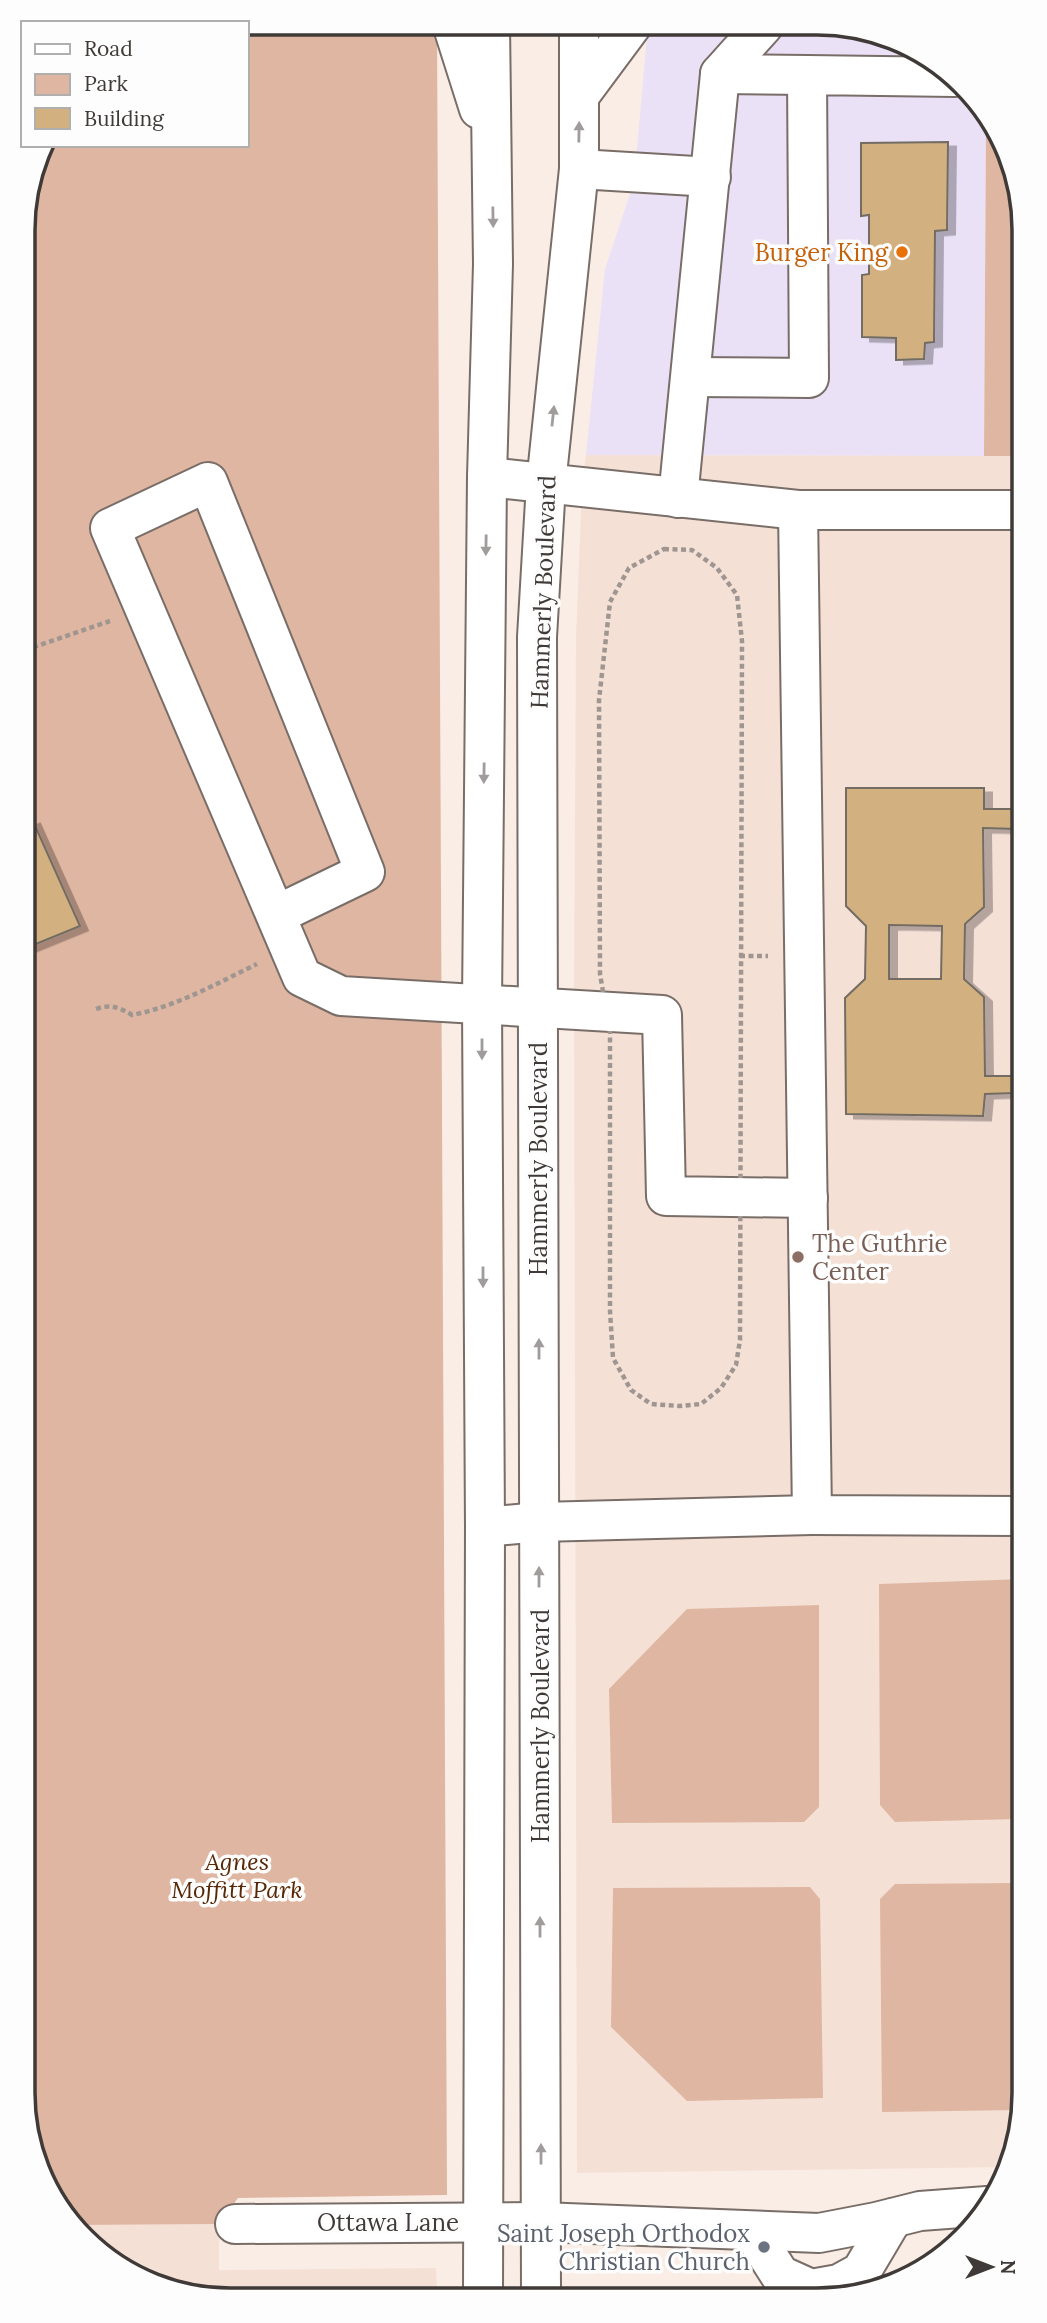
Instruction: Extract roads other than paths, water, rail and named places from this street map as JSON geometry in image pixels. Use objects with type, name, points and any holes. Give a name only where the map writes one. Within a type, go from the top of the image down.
[{"type":"main road","points":[[456,35],[492,149]]},
{"type":"main road","points":[[482,2288],[485,1527],[482,1003],[486,477],[494,264],[490,35]]},
{"type":"main road","name":"Hammerly Boulevard","points":[[541,2288],[537,637],[547,484],[579,169],[579,35]]},
{"type":"main road","points":[[580,95],[625,35]]},
{"type":"main road","points":[[678,498],[720,74],[755,35]]},
{"type":"main road","points":[[720,74],[935,76]]},
{"type":"main road","points":[[691,377],[809,378],[807,75]]},
{"type":"main road","points":[[579,169],[711,177]]},
{"type":"main road","points":[[486,477],[798,510],[1012,510]]},
{"type":"main road","points":[[283,932],[365,872],[208,482],[110,528],[302,977],[341,996],[662,1015],[666,1195],[808,1198]]},
{"type":"main road","points":[[798,510],[812,1515]]},
{"type":"main road","points":[[485,1527],[539,1522],[812,1515],[1012,1516]]},
{"type":"main road","name":"Ottawa Lane","points":[[235,2224],[541,2222],[819,2233],[920,2211],[975,2207]]},
{"type":"main road","points":[[817,2288],[839,2284],[861,2272],[893,2218]]},
{"type":"main road","points":[[752,2231],[780,2275],[809,2288]]},
{"type":"place","name":"Burger King","points":[[902,252]]},
{"type":"place","name":"The Guthrie Center","points":[[798,1257]]},
{"type":"place","name":"Saint Joseph Orthodox Christian Church","points":[[764,2247]]},
{"type":"park label","name":"Agnes Moffitt Park","points":[[237,1875]]}]
